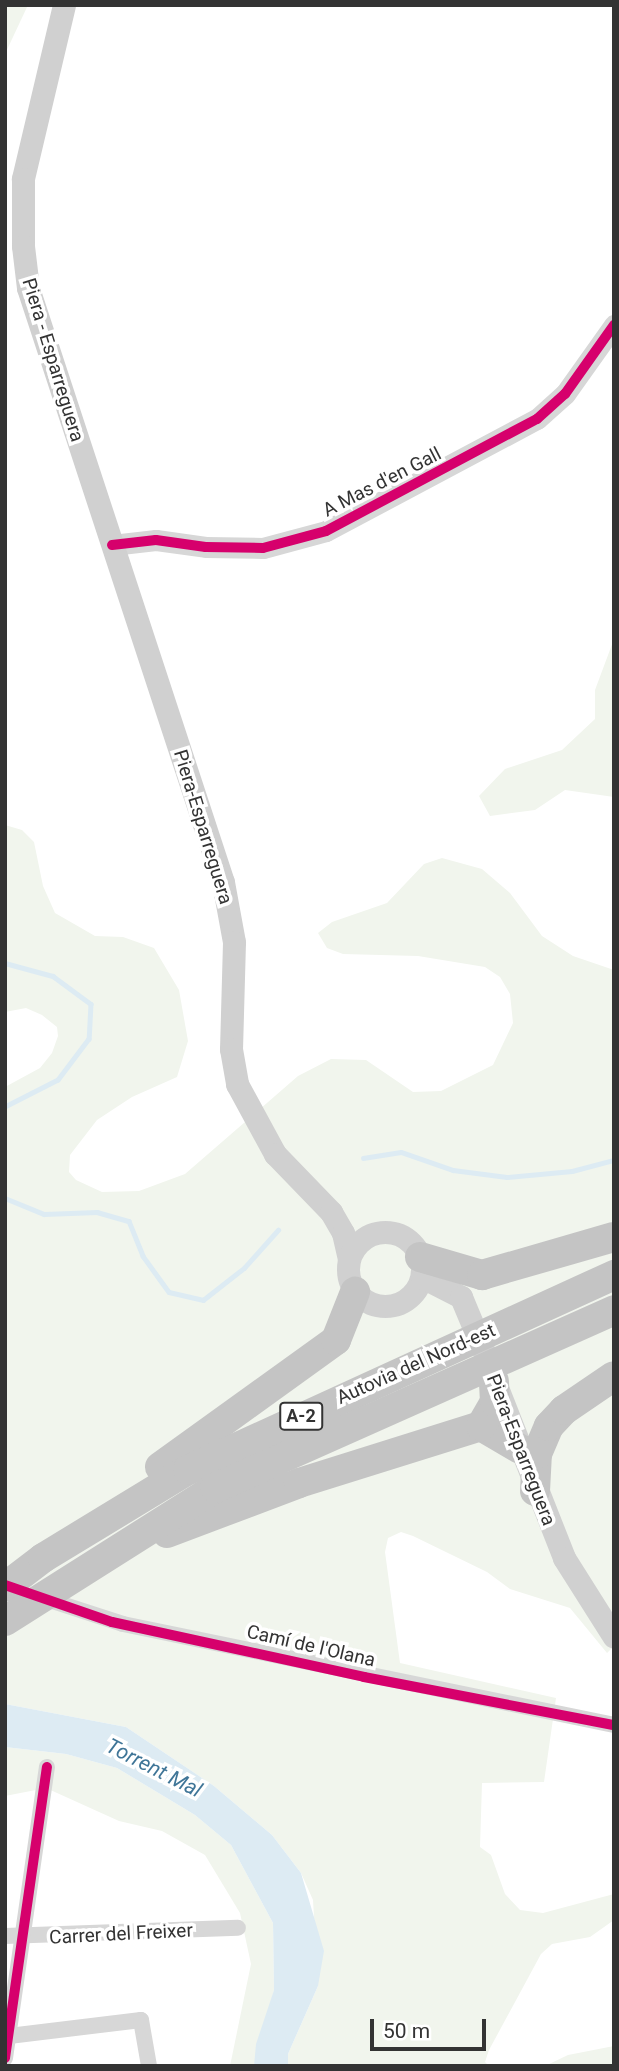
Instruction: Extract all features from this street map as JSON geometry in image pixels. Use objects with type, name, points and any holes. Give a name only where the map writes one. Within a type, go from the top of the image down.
[{"type":"highway","points":[[421,1267],[482,1275],[614,1237]]},
{"type":"highway","name":"Autovia del Nord-est","points":[[5,1586],[43,1558],[188,1470],[614,1275]]},
{"type":"highway","points":[[43,1558],[91,1515],[308,1364],[336,1340],[355,1292]]},
{"type":"highway","name":"Autovia del Nord-est","points":[[5,1621],[119,1546],[215,1488],[614,1310]]},
{"type":"highway","points":[[535,1490],[537,1454],[549,1426],[614,1376]]},
{"type":"highway","points":[[119,1546],[501,1415],[549,1426]]},
{"type":"main road","name":"Piera - Esparreguera","points":[[64,5],[23,179],[23,246],[33,306],[112,545]]},
{"type":"main road","name":"Piera-Esparreguera","points":[[112,545],[225,892],[234,942],[231,1049],[237,1084],[275,1154],[331,1212],[343,1233],[349,1258],[349,1280],[355,1292]]},
{"type":"main road","name":"Piera-Esparreguera","points":[[331,1212],[378,1233],[408,1239],[421,1267],[450,1288],[468,1308],[501,1415],[574,1578],[614,1637]]},
{"type":"main road","points":[[349,1258],[356,1245],[378,1233]]},
{"type":"main road","points":[[355,1292],[363,1300],[387,1307],[409,1298],[421,1267]]},
{"type":"street","name":"A Mas d'en Gall","points":[[112,545],[156,540],[206,547],[263,548],[326,531],[537,419],[565,394],[614,325]]},
{"type":"street","name":"Camí de l'Olana","points":[[5,1586],[78,1611],[364,1677],[614,1725]]},
{"type":"street","points":[[5,2058],[47,1767]]},
{"type":"street","name":"Carrer del Freixer","points":[[5,1936],[24,1938],[238,1928]]},
{"type":"street","points":[[9,2036],[141,2020],[149,2066]]},
{"type":"shaded area","points":[[5,5],[28,5],[5,54]]},
{"type":"shaded area","points":[[614,639],[614,797],[565,790],[535,810],[490,816],[479,796],[505,769],[562,750],[595,719],[595,690]]},
{"type":"shaded area","points":[[5,825],[22,830],[34,842],[43,886],[55,913],[95,936],[123,937],[154,948],[179,990],[188,1041],[177,1077],[132,1097],[97,1120],[70,1155],[69,1172],[76,1180],[102,1192],[139,1191],[185,1174],[298,1076],[331,1059],[366,1060],[413,1092],[441,1091],[493,1065],[513,1023],[510,994],[500,977],[485,967],[418,956],[343,954],[327,948],[318,933],[332,922],[387,903],[424,864],[442,858],[482,869],[510,893],[542,936],[573,956],[614,970],[614,1646],[607,1653],[570,1608],[510,1589],[487,1572],[413,1536],[401,1532],[388,1538],[385,1552],[400,1663],[556,1698],[544,1782],[482,1783],[480,1847],[491,1855],[505,1894],[520,1910],[543,1913],[614,1894],[614,1920],[590,1937],[552,1944],[541,1954],[489,2050],[485,2062],[489,2066],[288,2066],[288,2054],[318,1986],[313,1900],[301,1873],[272,1835],[214,1786],[126,1727],[5,1704],[5,1087],[40,1068],[52,1053],[58,1036],[57,1027],[42,1015],[26,1008],[5,1012]]},
{"type":"shaded area","points":[[5,1747],[66,1754],[117,1768],[195,1815],[231,1845],[273,1923],[274,1990],[254,2066],[230,2066],[251,1964],[240,1913],[205,1855],[162,1831],[119,1821],[46,1788],[5,1796]]},
{"type":"shaded area","points":[[614,2046],[614,2066],[545,2066],[568,2055]]},
{"type":"water","name":"Torrent Mal","points":[[5,1704],[126,1727],[214,1786],[272,1835],[301,1873],[324,1951],[318,1986],[288,2054],[288,2066],[254,2066],[256,2044],[274,1990],[273,1923],[231,1845],[195,1815],[117,1768],[66,1754],[5,1747]]},
{"type":"waterway","points":[[5,963],[53,976],[91,1004],[89,1039],[58,1080],[5,1107]]},
{"type":"waterway","points":[[363,1158],[401,1152],[453,1170],[507,1177],[572,1171],[614,1160]]},
{"type":"waterway","points":[[5,1198],[44,1214],[97,1212],[129,1221],[143,1256],[169,1292],[203,1300],[244,1268],[278,1230]]},
{"type":"cycle path","points":[[112,545],[156,540],[206,547],[263,548],[326,531],[537,419],[565,394],[614,325]]},
{"type":"cycle path","points":[[5,1585],[112,1622],[364,1677],[614,1725]]},
{"type":"cycle path","points":[[5,2058],[47,1767]]}]
